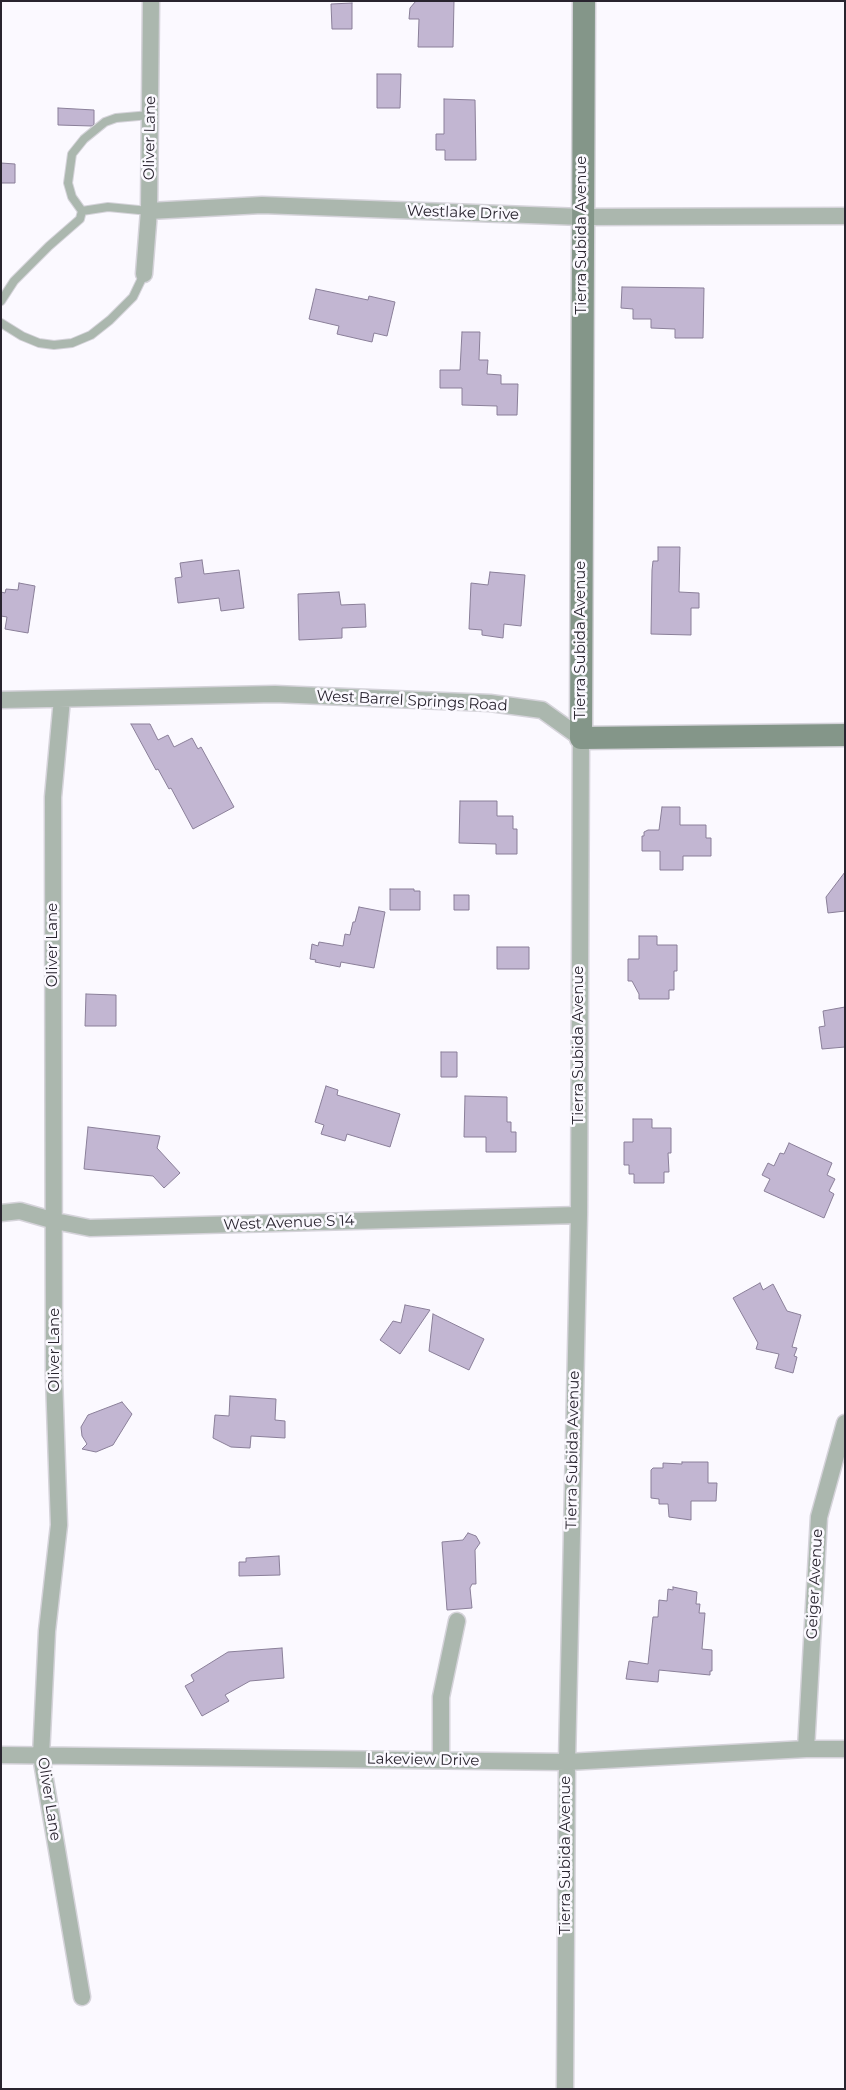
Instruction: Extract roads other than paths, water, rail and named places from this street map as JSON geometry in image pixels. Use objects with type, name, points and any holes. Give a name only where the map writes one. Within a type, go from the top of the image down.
[{"type":"street","name":"Oliver Lane","points":[[144,274],[149,211],[151,1]]},
{"type":"street","name":"Tierra Subida Avenue","points":[[565,2089],[567,1762],[579,1215],[584,1]]},
{"type":"street","name":"Westlake Drive","points":[[149,211],[262,206],[582,217],[845,216]]},
{"type":"street","name":"West Barrel Springs Road","points":[[1,700],[275,694],[490,703],[542,710],[581,738]]},
{"type":"street","name":"Oliver Lane","points":[[62,699],[53,797],[54,1377],[59,1525],[47,1631],[41,1756],[82,1997]]},
{"type":"street","points":[[581,738],[845,735]]},
{"type":"street","name":"West Avenue S 14","points":[[1,1213],[20,1211],[90,1228],[579,1215]]},
{"type":"street","name":"Geiger Avenue","points":[[806,1749],[819,1517],[845,1423]]},
{"type":"street","points":[[441,1760],[441,1697],[457,1621]]},
{"type":"street","name":"Lakeview Drive","points":[[1,1755],[567,1762],[806,1749],[845,1749]]},
{"type":"lane","points":[[1,301],[14,281],[49,246],[80,219],[82,211],[72,197],[68,183],[72,154],[84,139],[105,122],[116,118],[150,116]]},
{"type":"lane","name":"Westlake Drive","points":[[82,211],[108,207],[149,211]]},
{"type":"lane","points":[[1,323],[22,336],[40,343],[54,345],[72,343],[91,335],[110,320],[132,297],[144,274]]}]
